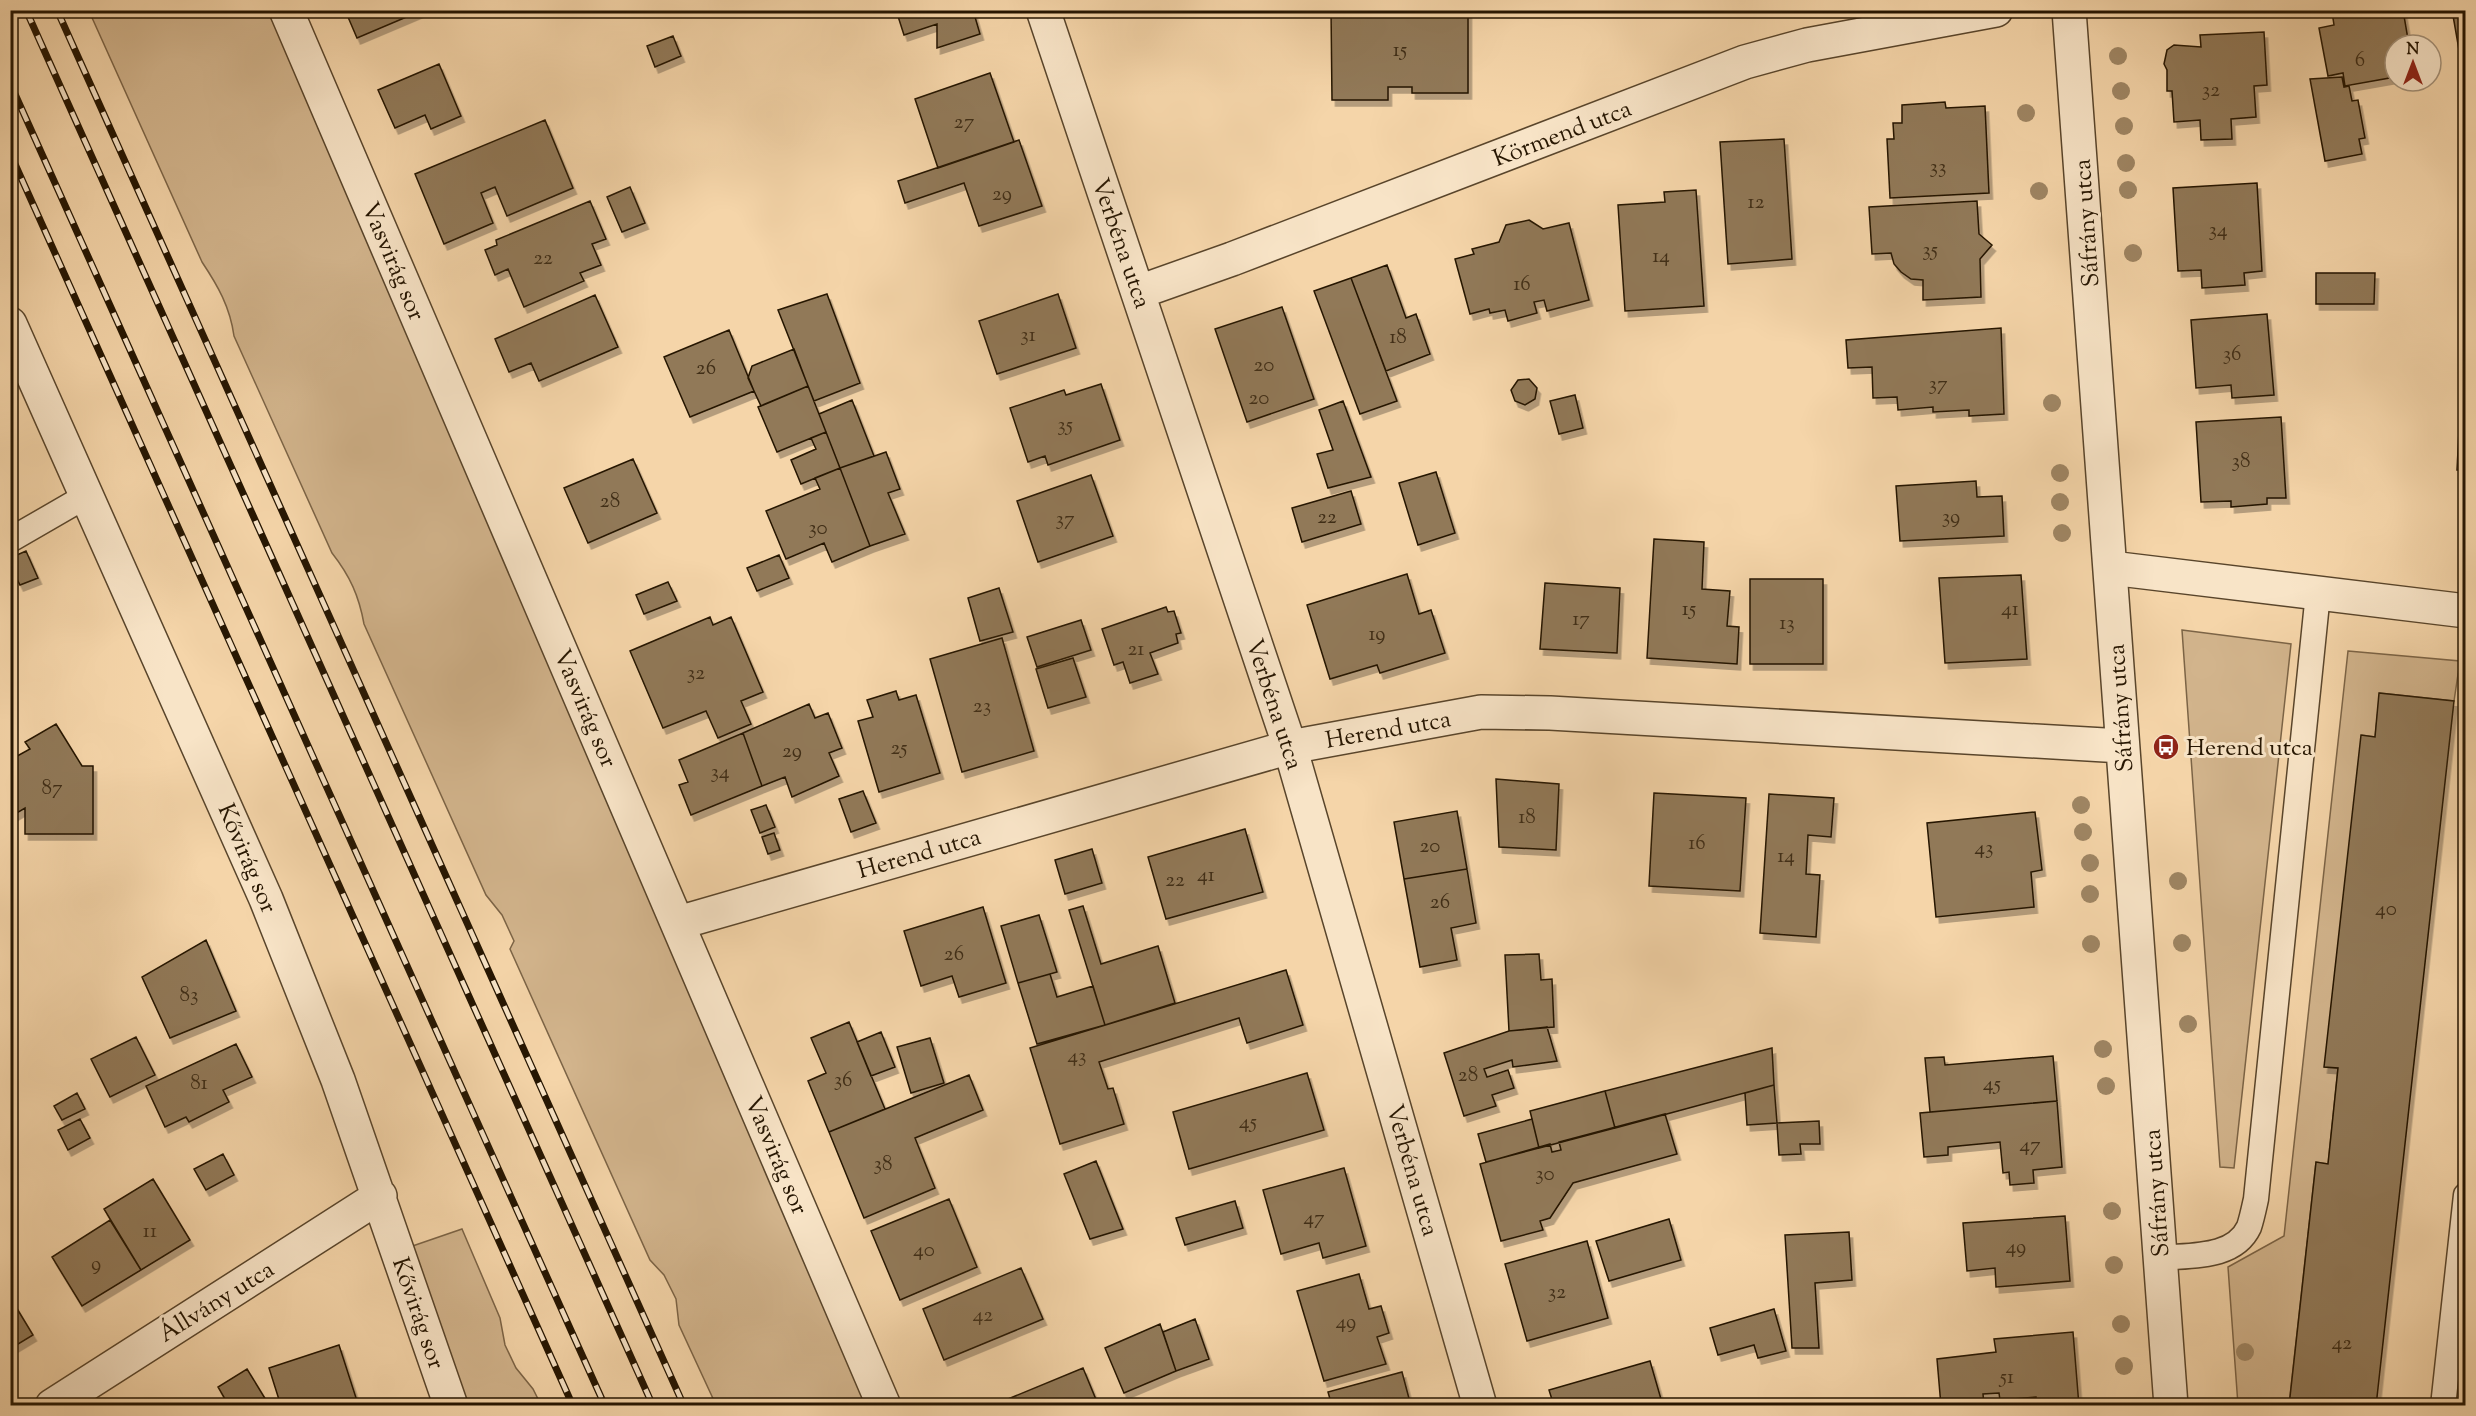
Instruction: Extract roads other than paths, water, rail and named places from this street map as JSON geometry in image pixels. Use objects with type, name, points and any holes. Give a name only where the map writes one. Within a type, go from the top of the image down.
[{"type":"street","name":"Vasvirág sor","points":[[286,10],[884,1406]]},
{"type":"street","name":"Verbéna utca","points":[[1043,10],[1290,747],[1480,1406]]},
{"type":"street","name":"Körmend utca","points":[[1139,292],[1243,255],[1745,62],[1807,45],[1996,10]]},
{"type":"street","name":"Sáfrány utca","points":[[2070,10],[2171,1406]]},
{"type":"street","name":"Kővirág sor","points":[[10,324],[266,898],[338,1080],[451,1406]]},
{"type":"street","points":[[2111,568],[2466,611]]},
{"type":"street","name":"Herend utca","points":[[678,923],[1290,747],[1481,712],[1562,714],[2122,746]]},
{"type":"street","name":"Állvány utca","points":[[52,1406],[380,1196]]},
{"type":"lane","points":[[10,540],[88,495]]},
{"type":"lane","points":[[2161,1257],[2212,1254],[2229,1248],[2248,1228],[2256,1199],[2318,593]]},
{"type":"lane","points":[[2443,1406],[2466,1195]]},
{"type":"railway","points":[[26,10],[653,1406]]},
{"type":"railway","points":[[57,10],[684,1406]]},
{"type":"railway","points":[[10,83],[605,1406]]},
{"type":"railway","points":[[10,153],[573,1406]]},
{"type":"place","name":"Herend utca","points":[[2166,747]]}]
